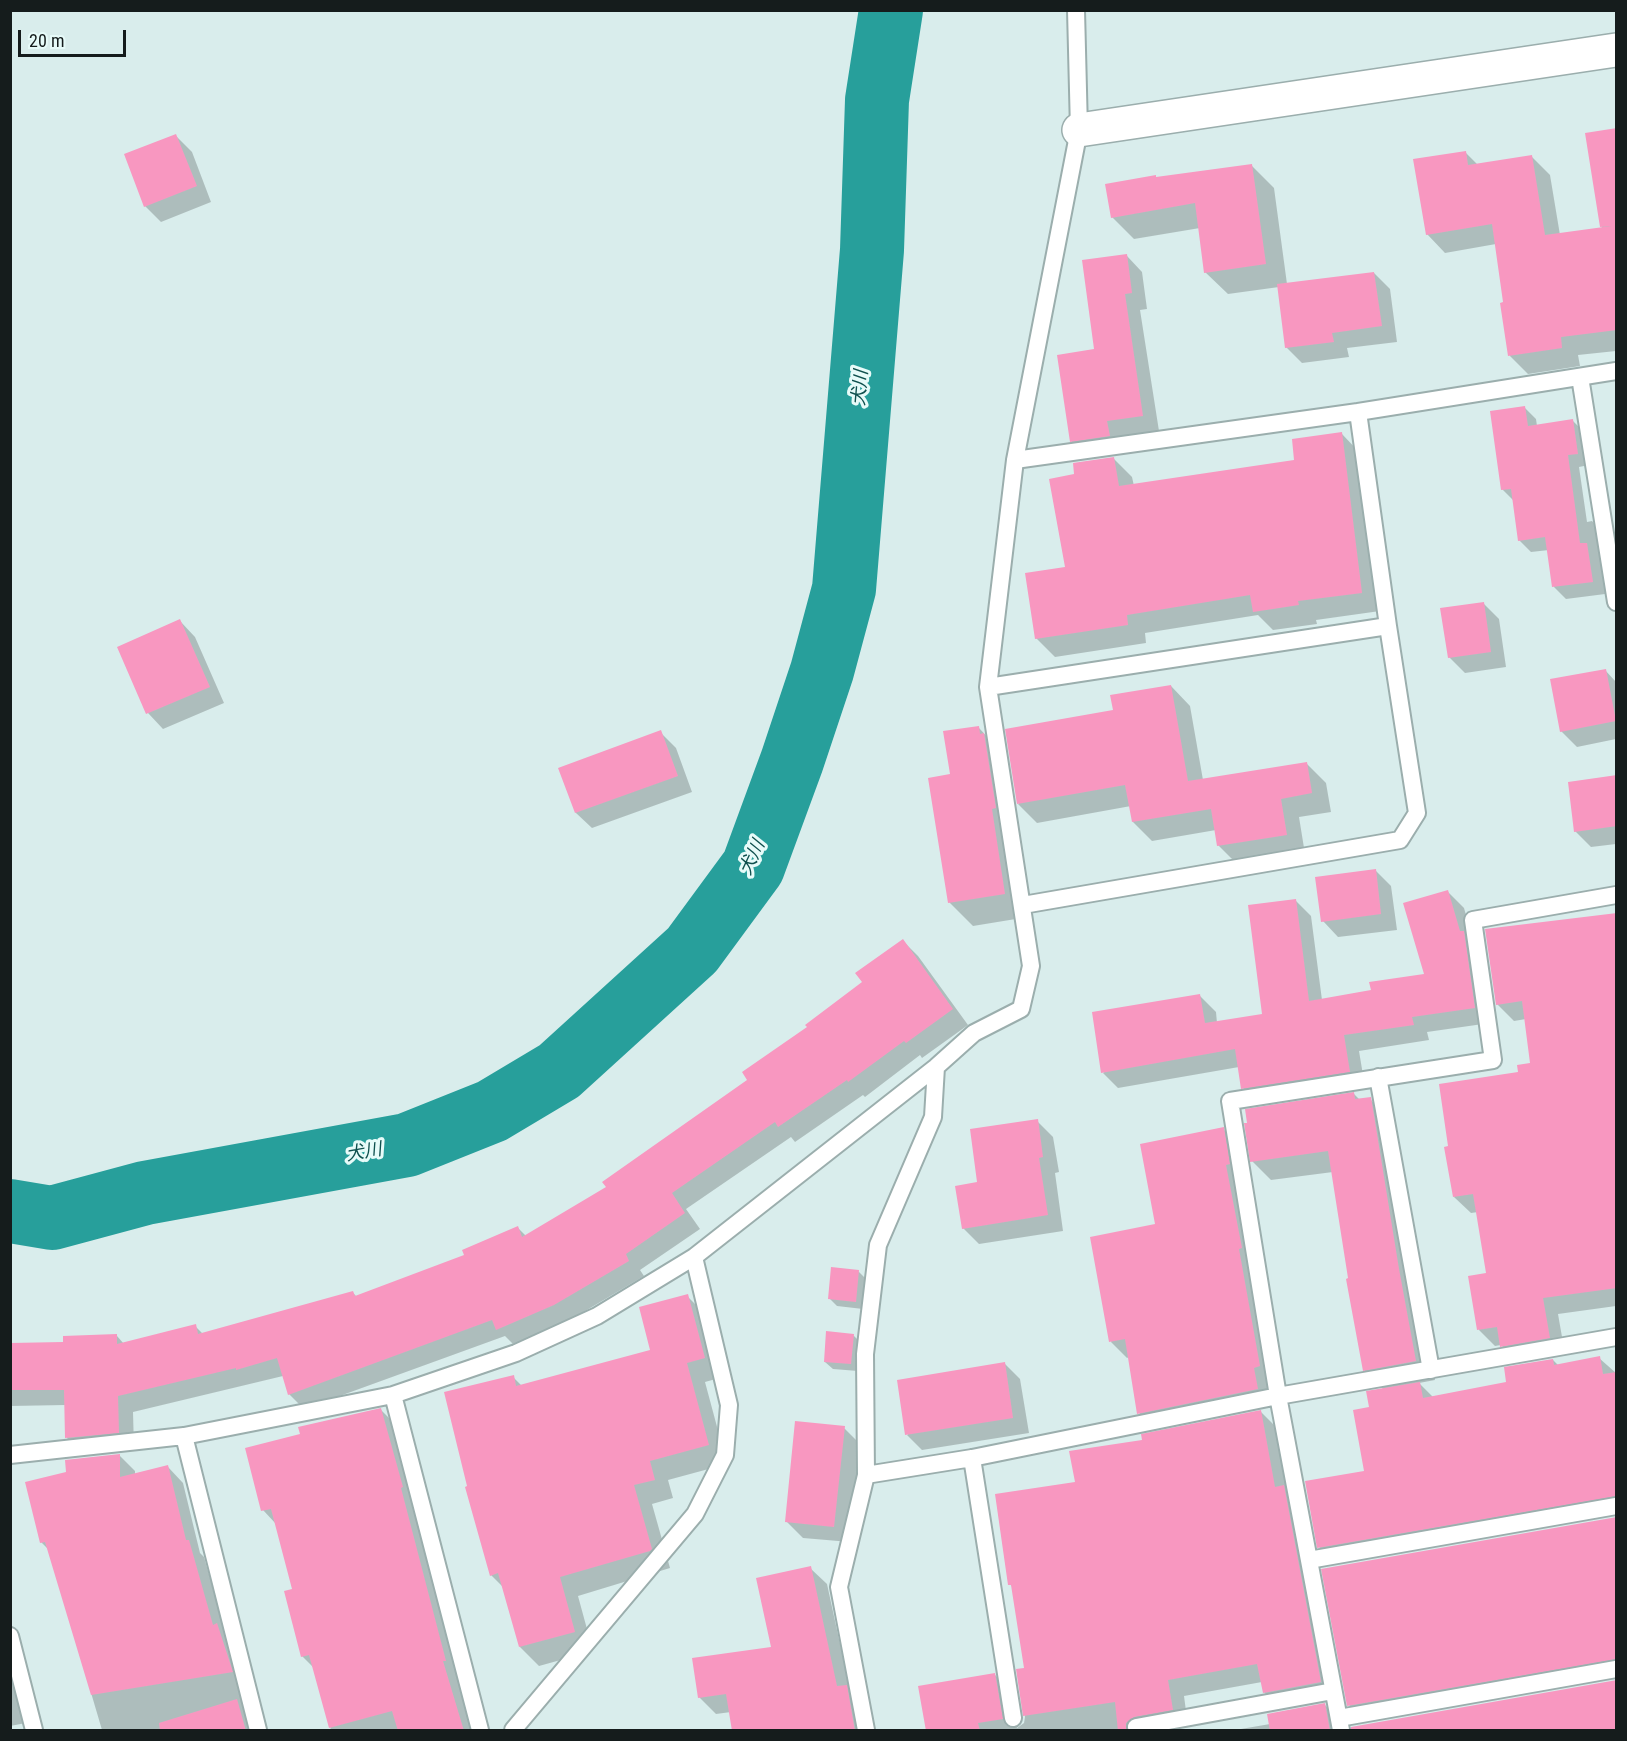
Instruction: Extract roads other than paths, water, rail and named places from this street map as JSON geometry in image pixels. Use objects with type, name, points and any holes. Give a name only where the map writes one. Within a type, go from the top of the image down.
[{"type":"street","points":[[1079,130],[1617,50]]},
{"type":"lane","points":[[10,1455],[184,1436],[393,1395],[516,1353],[597,1316],[694,1257],[936,1067],[974,1033],[1021,1009],[1031,966],[988,687],[1015,460],[1079,130],[1076,10]]},
{"type":"lane","points":[[1015,460],[1358,412],[1617,371]]},
{"type":"lane","points":[[1580,377],[1617,602]]},
{"type":"lane","points":[[1023,905],[1400,840],[1417,813],[1358,412]]},
{"type":"lane","points":[[988,687],[1388,626]]},
{"type":"lane","points":[[1617,895],[1473,920],[1493,1060],[1230,1101],[1278,1395],[1340,1724],[1617,1669]]},
{"type":"lane","points":[[866,1731],[839,1587],[866,1475],[865,1354],[878,1245],[933,1117],[936,1067]]},
{"type":"lane","points":[[1378,1077],[1431,1370]]},
{"type":"lane","points":[[513,1731],[695,1514],[725,1455],[729,1405],[694,1257]]},
{"type":"lane","points":[[866,1475],[972,1458],[1278,1395],[1617,1337]]},
{"type":"lane","points":[[393,1395],[480,1731]]},
{"type":"lane","points":[[184,1436],[258,1731]]},
{"type":"lane","points":[[972,1458],[1013,1718]]},
{"type":"lane","points":[[1309,1560],[1617,1506]]},
{"type":"lane","points":[[10,1636],[34,1731]]},
{"type":"lane","points":[[1136,1727],[1334,1691]]},
{"type":"waterway","name":"犬川","points":[[10,1211],[52,1218],[145,1193],[407,1145],[492,1111],[559,1071],[692,950],[753,867],[822,671],[844,589],[872,250],[877,100],[891,10]]}]
